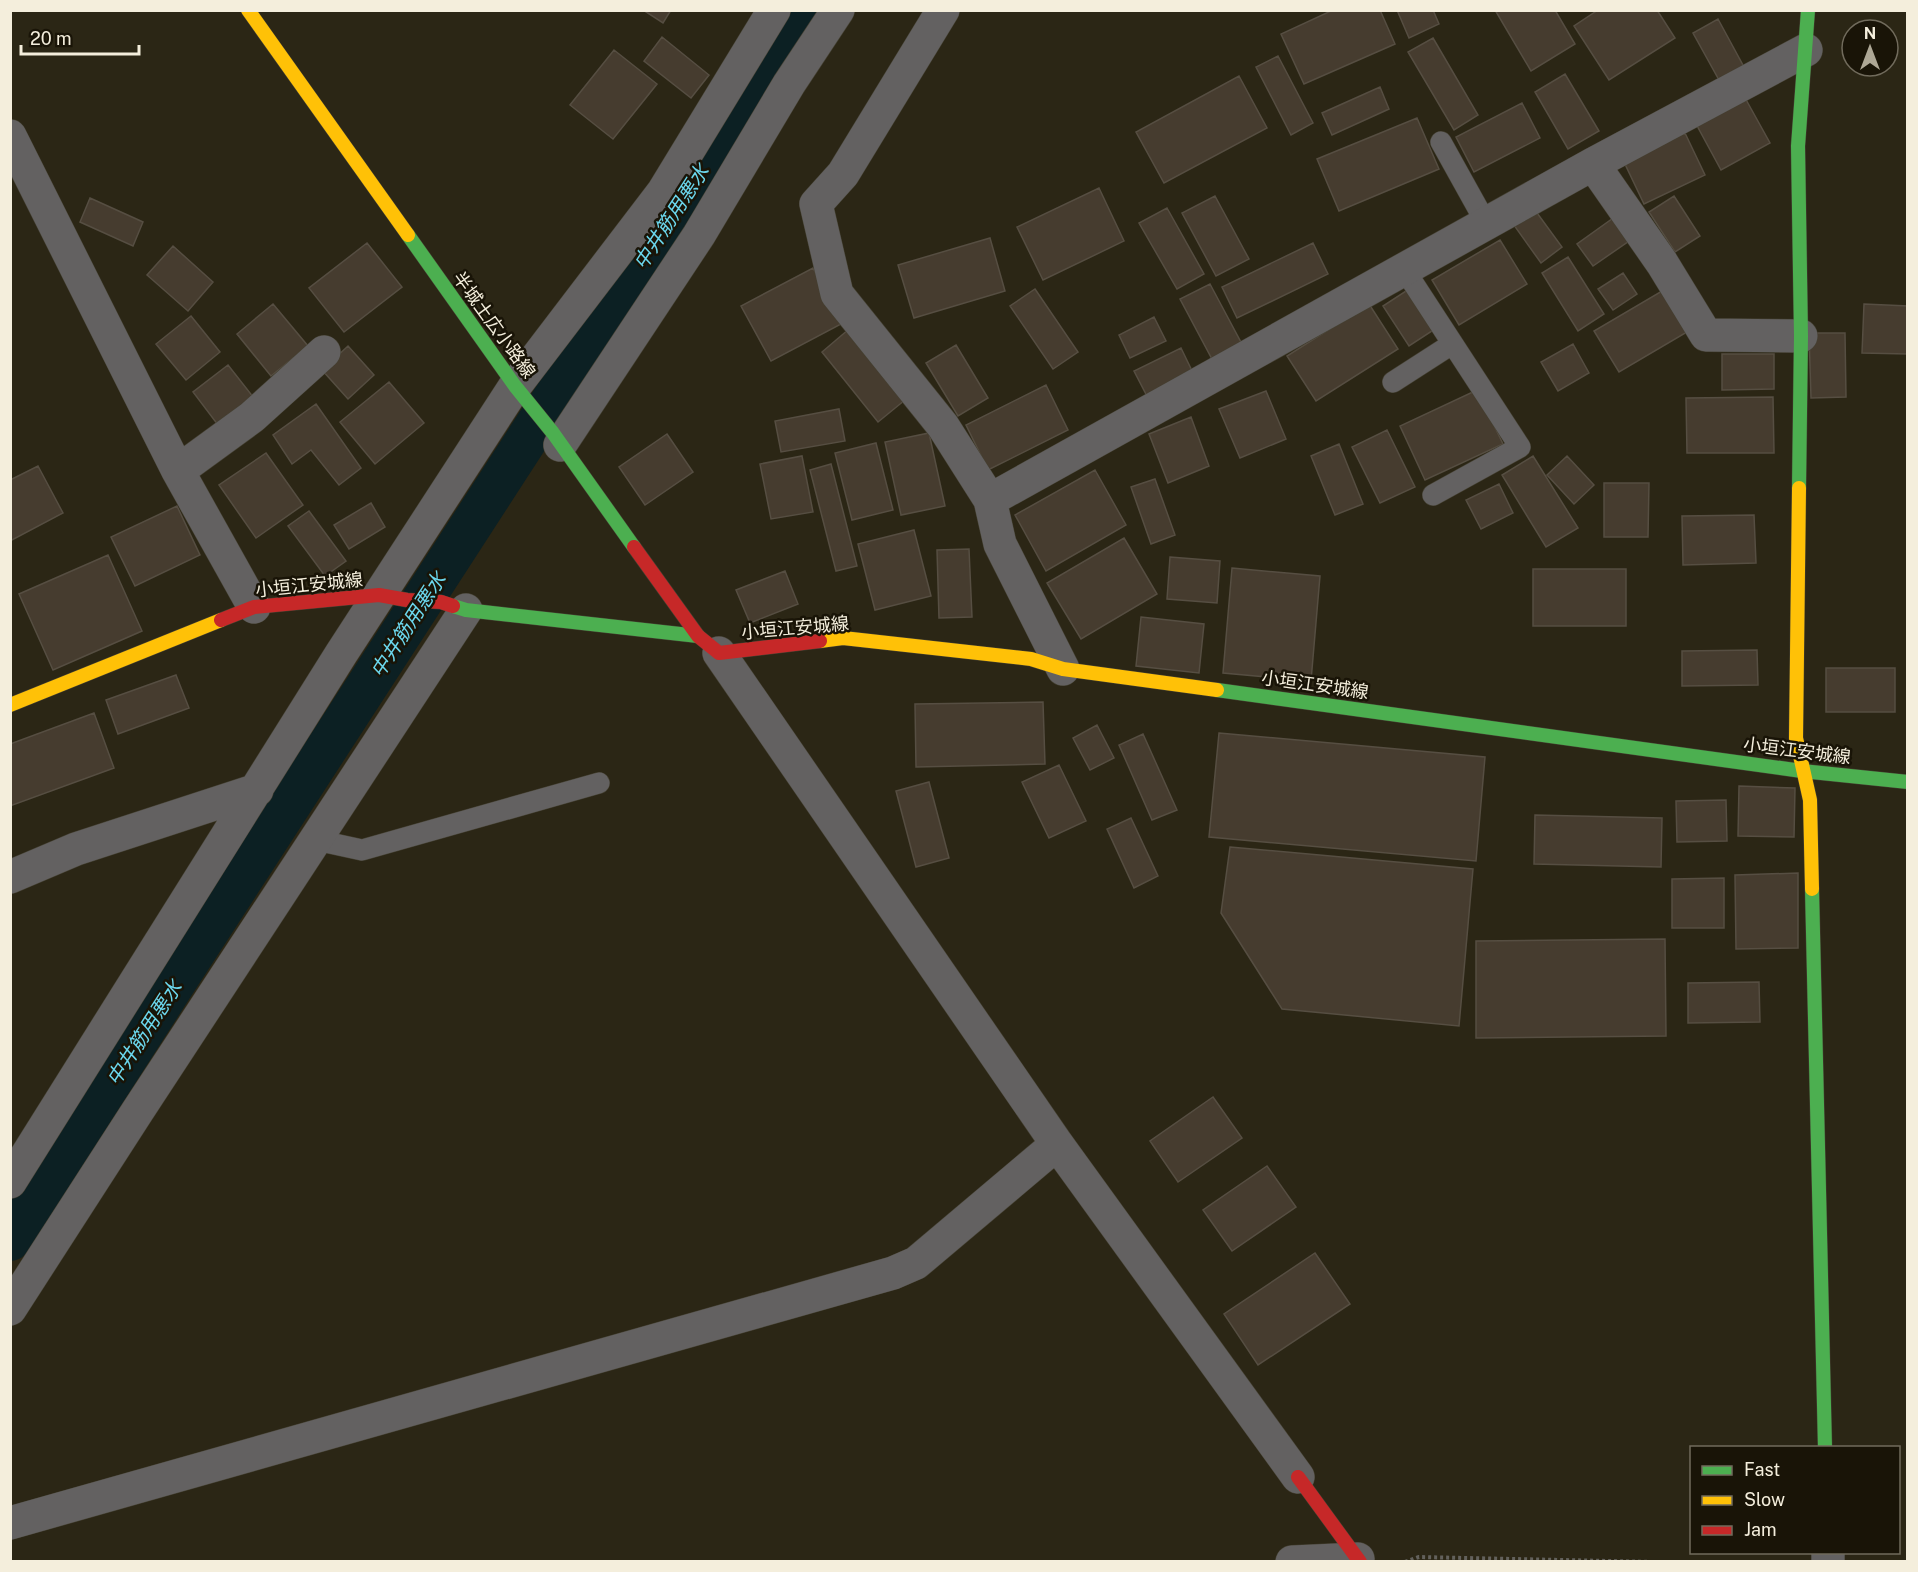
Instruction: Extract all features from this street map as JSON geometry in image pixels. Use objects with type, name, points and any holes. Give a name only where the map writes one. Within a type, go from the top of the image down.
[{"type":"main road","name":"半城土広小路線","points":[[248,10],[524,397],[709,645]]},
{"type":"main road","points":[[1808,10],[1798,146],[1801,336],[1796,738],[1810,801],[1825,1446]]},
{"type":"main road","name":"小垣江安城線","points":[[10,705],[254,607],[393,598],[709,645],[843,638],[1031,659],[1064,669],[1802,771],[1908,782]]},
{"type":"main road","points":[[1298,1477],[1359,1560]]},
{"type":"street","points":[[10,1182],[256,790],[393,598],[524,397],[663,192],[774,10]]},
{"type":"street","points":[[556,439],[699,235],[789,84],[838,10]]},
{"type":"street","points":[[943,10],[843,174],[816,204],[837,294],[943,426],[990,500],[1000,544],[1064,669]]},
{"type":"street","points":[[990,500],[1486,223],[1806,50]]},
{"type":"street","points":[[10,136],[178,471],[254,607]]},
{"type":"street","points":[[1593,164],[1662,262],[1706,335],[1801,336]]},
{"type":"street","points":[[178,471],[252,417],[324,352]]},
{"type":"street","points":[[10,1309],[316,840],[453,606]]},
{"type":"street","points":[[709,645],[1057,1144],[1298,1477]]},
{"type":"street","points":[[10,877],[76,849],[256,790]]},
{"type":"street","points":[[10,1522],[893,1273],[916,1263],[1057,1144]]},
{"type":"street","points":[[1292,1562],[1359,1560]]},
{"type":"lane","points":[[1441,142],[1486,223]]},
{"type":"lane","points":[[1404,269],[1520,447],[1433,495]]},
{"type":"lane","points":[[1392,382],[1452,344]]},
{"type":"lane","points":[[316,840],[362,850],[599,783]]},
{"type":"path","points":[[1405,1562],[1419,1557],[1656,1562]]},
{"type":"building","points":[[643,10],[671,10],[663,23]]},
{"type":"building","points":[[1333,10],[1380,10],[1395,44],[1304,84],[1281,34]]},
{"type":"building","points":[[1397,10],[1433,10],[1439,24],[1409,38]]},
{"type":"building","points":[[1495,10],[1555,10],[1575,44],[1531,71]]},
{"type":"building","points":[[1598,10],[1657,10],[1675,38],[1609,80],[1574,26]]},
{"type":"building","points":[[1718,19],[1744,67],[1719,80],[1693,33]]},
{"type":"building","points":[[662,37],[709,75],[691,98],[644,61]]},
{"type":"building","points":[[1433,38],[1478,115],[1454,130],[1408,52]]},
{"type":"building","points":[[614,50],[657,84],[613,139],[570,105]]},
{"type":"building","points":[[1278,56],[1313,123],[1291,135],[1256,67]]},
{"type":"building","points":[[1565,74],[1599,131],[1568,149],[1535,92]]},
{"type":"building","points":[[1239,76],[1267,128],[1164,183],[1136,132]]},
{"type":"building","points":[[1380,87],[1389,109],[1332,135],[1322,113]]},
{"type":"building","points":[[1744,96],[1770,143],[1721,170],[1695,122]]},
{"type":"building","points":[[1522,103],[1540,138],[1474,172],[1456,137]]},
{"type":"building","points":[[1417,118],[1439,169],[1339,211],[1317,159]]},
{"type":"building","points":[[1685,133],[1705,175],[1644,204],[1624,162]]},
{"type":"building","points":[[1099,188],[1124,241],[1043,280],[1017,227]]},
{"type":"building","points":[[1215,196],[1249,259],[1216,276],[1182,213]]},
{"type":"building","points":[[1674,196],[1700,236],[1675,252],[1649,212]]},
{"type":"building","points":[[90,198],[143,222],[133,246],[80,222]]},
{"type":"building","points":[[1532,206],[1562,247],[1541,263],[1511,221]]},
{"type":"building","points":[[1167,208],[1204,274],[1177,289],[1139,223]]},
{"type":"building","points":[[1616,216],[1632,239],[1593,266],[1577,244]]},
{"type":"building","points":[[990,238],[1005,291],[914,318],[898,265]]},
{"type":"building","points":[[1500,240],[1527,284],[1459,325],[1432,280]]},
{"type":"building","points":[[367,243],[402,287],[344,332],[309,288]]},
{"type":"building","points":[[1313,243],[1328,274],[1237,318],[1222,287]]},
{"type":"building","points":[[173,246],[213,282],[188,311],[147,275]]},
{"type":"building","points":[[1568,257],[1604,314],[1578,331],[1542,273]]},
{"type":"building","points":[[813,268],[843,323],[771,361],[741,306]]},
{"type":"building","points":[[1623,273],[1637,294],[1613,310],[1598,289]]},
{"type":"building","points":[[1210,284],[1243,346],[1213,361],[1180,299]]},
{"type":"building","points":[[1035,289],[1078,352],[1053,369],[1010,306]]},
{"type":"building","points":[[1409,289],[1435,329],[1409,346],[1383,306]]},
{"type":"building","points":[[1662,291],[1687,332],[1619,372],[1594,331]]},
{"type":"building","points":[[273,304],[308,346],[271,376],[237,334]]},
{"type":"building","points":[[1369,304],[1398,349],[1316,401],[1287,356]]},
{"type":"building","points":[[1864,304],[1908,306],[1908,354],[1862,353]]},
{"type":"building","points":[[191,316],[220,352],[186,380],[156,344]]},
{"type":"building","points":[[1154,317],[1166,341],[1130,358],[1119,335]]},
{"type":"building","points":[[849,329],[905,400],[878,422],[822,352]]},
{"type":"building","points":[[1809,333],[1845,333],[1846,397],[1811,398]]},
{"type":"building","points":[[1573,344],[1589,373],[1558,391],[1541,362]]},
{"type":"building","points":[[956,345],[988,398],[958,416],[926,363]]},
{"type":"building","points":[[348,346],[374,375],[348,399],[322,370]]},
{"type":"building","points":[[1181,348],[1195,377],[1149,400],[1134,371]]},
{"type":"building","points":[[1722,354],[1774,354],[1774,389],[1722,390]]},
{"type":"building","points":[[228,365],[254,398],[218,425],[193,392]]},
{"type":"building","points":[[389,382],[424,423],[375,464],[340,422]]},
{"type":"building","points":[[1046,385],[1068,430],[988,470],[966,425]]},
{"type":"building","points":[[1477,390],[1503,444],[1425,480],[1400,426]]},
{"type":"building","points":[[1266,391],[1286,439],[1240,458],[1219,409]]},
{"type":"building","points":[[1773,397],[1774,453],[1687,453],[1686,398]]},
{"type":"building","points":[[316,404],[361,468],[339,485],[311,450],[292,464],[273,435]]},
{"type":"building","points":[[839,409],[845,441],[781,452],[775,421]]},
{"type":"building","points":[[1191,417],[1209,466],[1168,483],[1149,434]]},
{"type":"building","points":[[1387,430],[1415,487],[1380,503],[1352,447]]},
{"type":"building","points":[[929,433],[945,506],[901,515],[885,442]]},
{"type":"building","points":[[667,434],[693,472],[645,505],[619,467]]},
{"type":"building","points":[[876,443],[893,510],[852,520],[835,453]]},
{"type":"building","points":[[1339,444],[1363,504],[1335,515],[1311,456]]},
{"type":"building","points":[[266,453],[303,505],[256,538],[219,485]]},
{"type":"building","points":[[802,456],[813,512],[771,519],[760,464]]},
{"type":"building","points":[[1533,456],[1578,528],[1546,547],[1502,475]]},
{"type":"building","points":[[1567,456],[1594,485],[1574,504],[1547,475]]},
{"type":"building","points":[[831,464],[857,566],[836,571],[810,470]]},
{"type":"building","points":[[38,466],[63,513],[10,541],[10,480]]},
{"type":"building","points":[[1095,470],[1126,525],[1046,571],[1015,515]]},
{"type":"building","points":[[1155,479],[1175,535],[1151,544],[1131,487]]},
{"type":"building","points":[[1604,483],[1649,483],[1648,537],[1604,537]]},
{"type":"building","points":[[1499,484],[1513,513],[1481,529],[1466,500]]},
{"type":"building","points":[[371,503],[385,527],[349,549],[334,525]]},
{"type":"building","points":[[177,506],[200,555],[135,586],[111,537]]},
{"type":"building","points":[[309,511],[346,561],[325,576],[288,526]]},
{"type":"building","points":[[1754,515],[1756,563],[1683,565],[1682,516]]},
{"type":"building","points":[[914,530],[931,596],[875,610],[858,544]]},
{"type":"building","points":[[1124,538],[1157,594],[1081,639],[1047,583]]},
{"type":"building","points":[[969,549],[972,617],[939,618],[937,550]]},
{"type":"building","points":[[108,555],[142,631],[53,670],[19,594]]},
{"type":"building","points":[[1170,557],[1220,561],[1217,603],[1167,599]]},
{"type":"building","points":[[1232,568],[1320,576],[1311,681],[1223,673]]},
{"type":"building","points":[[1533,569],[1626,569],[1626,626],[1533,626]]},
{"type":"building","points":[[785,571],[798,604],[750,623],[736,590]]},
{"type":"building","points":[[1141,617],[1204,624],[1199,673],[1136,666]]},
{"type":"building","points":[[1757,650],[1758,685],[1682,686],[1682,651]]},
{"type":"building","points":[[1826,668],[1895,668],[1895,712],[1826,712]]},
{"type":"building","points":[[176,675],[189,708],[118,734],[106,700]]},
{"type":"building","points":[[1043,702],[1045,764],[916,767],[915,704]]},
{"type":"building","points":[[94,713],[114,768],[10,806],[10,744]]},
{"type":"building","points":[[1097,725],[1114,758],[1090,770],[1073,738]]},
{"type":"building","points":[[1219,733],[1485,757],[1476,861],[1209,837]]},
{"type":"building","points":[[1143,734],[1177,810],[1152,820],[1119,745]]},
{"type":"building","points":[[1059,765],[1086,821],[1049,838],[1022,782]]},
{"type":"building","points":[[929,782],[949,858],[916,867],[896,791]]},
{"type":"building","points":[[1739,786],[1795,788],[1794,837],[1738,836]]},
{"type":"building","points":[[1726,800],[1727,841],[1677,842],[1676,801]]},
{"type":"building","points":[[1535,815],[1662,818],[1661,867],[1534,864]]},
{"type":"building","points":[[1131,818],[1158,876],[1134,888],[1107,829]]},
{"type":"building","points":[[1230,847],[1473,869],[1459,1026],[1282,1009],[1221,913]]},
{"type":"building","points":[[1798,873],[1798,948],[1736,949],[1735,875]]},
{"type":"building","points":[[1724,878],[1724,928],[1672,928],[1672,879]]},
{"type":"building","points":[[1665,939],[1666,1036],[1476,1038],[1476,941]]},
{"type":"building","points":[[1759,982],[1760,1022],[1688,1023],[1688,983]]},
{"type":"building","points":[[1213,1097],[1242,1138],[1178,1182],[1150,1141]]},
{"type":"building","points":[[1267,1166],[1296,1207],[1232,1251],[1203,1210]]},
{"type":"building","points":[[1315,1253],[1350,1304],[1258,1365],[1224,1314]]},
{"type":"waterway","name":"中井筋用悪水","points":[[10,1240],[805,10]]},
{"type":"traffic: fast","points":[[1799,488],[1801,336],[1798,146],[1808,10]]},
{"type":"traffic: fast","points":[[408,235],[515,386],[553,433],[634,547]]},
{"type":"traffic: fast","points":[[453,606],[466,610],[698,636]]},
{"type":"traffic: fast","points":[[1217,690],[1802,771],[1908,782]]},
{"type":"traffic: fast","points":[[1812,889],[1825,1446]]},
{"type":"traffic: slow","points":[[248,10],[408,235]]},
{"type":"traffic: slow","points":[[1799,488],[1796,738],[1810,800],[1812,889]]},
{"type":"traffic: slow","points":[[10,705],[221,620]]},
{"type":"traffic: slow","points":[[820,641],[843,638],[1031,659],[1063,669],[1217,690]]},
{"type":"traffic: jam","points":[[634,547],[698,636],[719,653],[820,641]]},
{"type":"traffic: jam","points":[[221,620],[254,607],[379,595],[407,600],[441,602],[453,606]]},
{"type":"traffic: jam","points":[[1298,1477],[1360,1562]]}]
